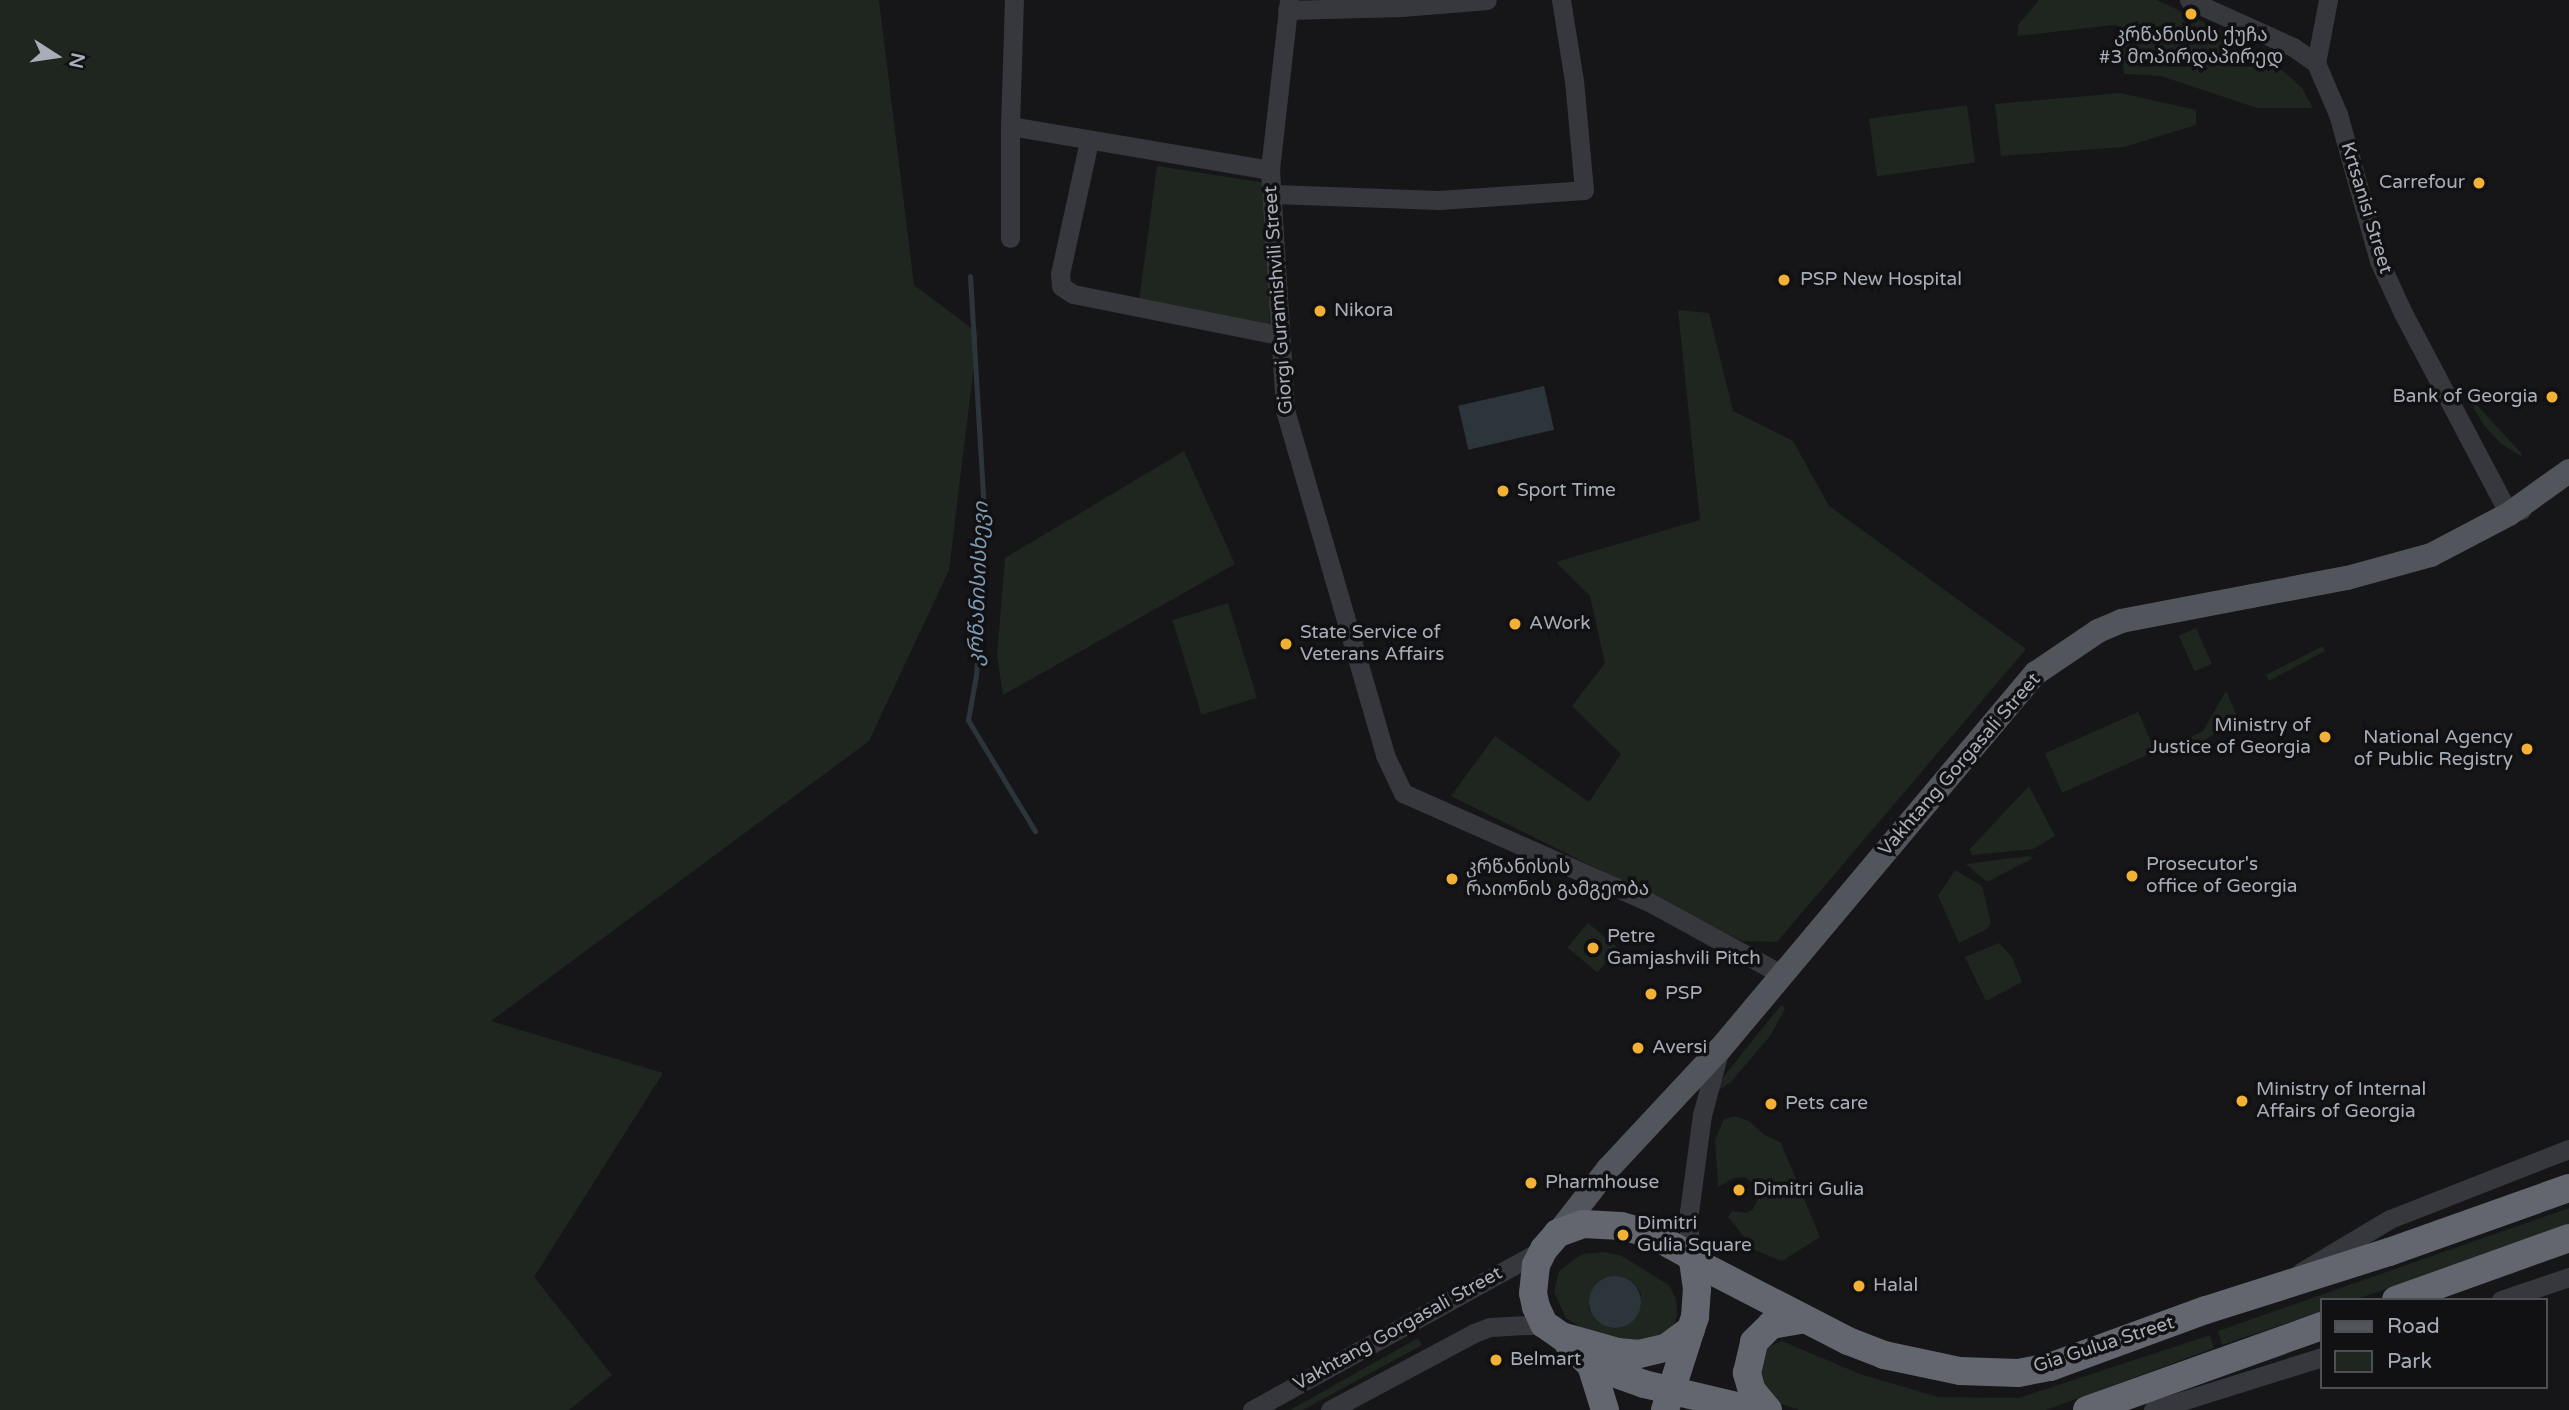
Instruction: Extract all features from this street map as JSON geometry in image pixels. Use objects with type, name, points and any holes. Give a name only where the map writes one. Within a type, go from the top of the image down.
[{"type":"highway","name":"Gia Gulua Street","points":[[1691,1258],[1848,1341],[1897,1359],[1960,1371],[2018,1373],[2050,1367],[2281,1285],[2389,1252],[2569,1188]]},
{"type":"highway","points":[[1668,1401],[1691,1329],[1697,1289],[1691,1258],[1651,1234],[1621,1226],[1583,1224],[1551,1241],[1536,1265],[1533,1293],[1552,1330],[1591,1365],[1668,1401],[1753,1410]]},
{"type":"highway","points":[[2402,1298],[2569,1238]]},
{"type":"highway","points":[[1768,1410],[1752,1391],[1747,1373],[1754,1342],[1771,1325],[1804,1319]]},
{"type":"highway","points":[[2087,1410],[2320,1327]]},
{"type":"highway","points":[[1552,1330],[1618,1352],[1639,1354],[1666,1348],[1691,1329]]},
{"type":"highway","points":[[1591,1365],[1605,1410]]},
{"type":"main road","name":"Vakhtang Gorgasali Street","points":[[1551,1241],[1608,1169],[1720,1049],[2036,673],[2098,631],[2132,618],[2347,578],[2431,555],[2509,514],[2569,471]]},
{"type":"street","points":[[1010,238],[1014,0]]},
{"type":"street","points":[[1288,5],[1402,7],[1487,0]]},
{"type":"street","points":[[1273,194],[1439,200],[1584,190],[1574,81],[1561,0]]},
{"type":"street","points":[[2189,0],[2293,47],[2316,63],[2328,0]]},
{"type":"street","name":"Giorgi Guramishvili Street","points":[[1288,5],[1270,170],[1279,335],[1288,425],[1385,754],[1403,793],[1649,902],[1781,974]]},
{"type":"street","name":"Krtsanisi Street","points":[[2316,63],[2338,114],[2379,261],[2403,313],[2509,514]]},
{"type":"street","points":[[1010,126],[1270,170]]},
{"type":"street","points":[[1089,141],[1060,274],[1061,286],[1073,294],[1279,335]]},
{"type":"street","name":"Vakhtang Gorgasali Street","points":[[2509,514],[2527,508],[2569,485]]},
{"type":"street","name":"Vakhtang Gorgasali Street","points":[[1691,1258],[1689,1212],[1702,1115],[1720,1049]]},
{"type":"street","name":"Gia Gulua Street","points":[[2281,1285],[2390,1219],[2569,1149]]},
{"type":"street","name":"Vakhtang Gorgasali Street","points":[[1252,1410],[1551,1241]]},
{"type":"street","points":[[2507,1298],[2569,1277]]},
{"type":"street","name":"Vakhtang Gorgasali Street","points":[[1330,1410],[1490,1327],[1552,1330]]},
{"type":"street","points":[[2153,1410],[2320,1358]]},
{"type":"green space","points":[[0,0],[879,0],[914,285],[978,333],[949,570],[869,741],[491,1021],[663,1073],[534,1277],[612,1375],[569,1410],[0,1410]]},
{"type":"green space","points":[[2039,0],[2157,0],[2216,28],[2274,63],[2302,88],[2313,108],[2257,108],[2161,76],[2124,74],[2120,27],[2113,25],[2018,36],[2018,25]]},
{"type":"green space","points":[[2120,93],[2196,110],[2196,125],[2124,147],[2001,156],[1995,104]]},
{"type":"green space","points":[[1967,105],[1975,162],[1877,176],[1869,119]]},
{"type":"green space","points":[[1157,166],[1266,183],[1270,326],[1139,301]]},
{"type":"green space","points":[[1678,310],[1709,313],[1733,411],[1793,441],[1829,506],[2026,649],[1777,942],[1742,941],[1451,796],[1495,736],[1589,802],[1621,754],[1572,706],[1605,663],[1590,596],[1556,562],[1700,520]]},
{"type":"green space","points":[[2464,391],[2521,456],[2501,444],[2483,424]]},
{"type":"green space","points":[[1184,451],[1235,564],[1003,695],[997,656],[1005,558]]},
{"type":"green space","points":[[1228,603],[1257,698],[1201,715],[1173,620]]},
{"type":"green space","points":[[2196,628],[2212,664],[2195,671],[2179,636]]},
{"type":"green space","points":[[2323,646],[2325,651],[2269,681],[2266,675]]},
{"type":"green space","points":[[2226,691],[2237,716],[2206,740],[2168,756],[2165,750],[2203,731]]},
{"type":"green space","points":[[2138,712],[2155,751],[2062,793],[2045,753]]},
{"type":"green space","points":[[2029,786],[2055,836],[2033,849],[1972,855],[1970,849]]},
{"type":"green space","points":[[2029,856],[2033,858],[1987,882],[1966,864]]},
{"type":"green space","points":[[1955,870],[1982,886],[1991,923],[1987,929],[1959,943],[1938,896]]},
{"type":"green space","name":"Petre Gamjashvili Pitch","points":[[1588,923],[1618,948],[1597,973],[1567,948]]},
{"type":"green space","points":[[1999,943],[2012,957],[2022,982],[1986,1001],[1965,957]]},
{"type":"green space","points":[[1781,1005],[1785,1008],[1770,1036],[1731,1082],[1716,1092],[1716,1086]]},
{"type":"green space","points":[[1734,1116],[1749,1121],[1763,1134],[1781,1143],[1820,1237],[1782,1261],[1755,1250],[1728,1217],[1732,1211],[1746,1213],[1753,1209],[1759,1197],[1757,1186],[1745,1177],[1734,1178],[1718,1187],[1715,1140],[1724,1119]]},
{"type":"green space","points":[[2569,1208],[2569,1225],[2360,1298],[2320,1298],[2320,1312],[2222,1345],[2218,1331]]},
{"type":"green space","points":[[1603,1252],[1620,1255],[1669,1285],[1676,1299],[1677,1315],[1674,1327],[1657,1346],[1586,1331],[1566,1318],[1554,1292],[1559,1271],[1582,1254]],"holes":[[[1633,1282],[1641,1293],[1641,1307],[1623,1327],[1610,1328],[1597,1322],[1589,1310],[1589,1296]]]},
{"type":"green space","points":[[2210,1335],[2214,1348],[2046,1410],[1800,1410],[1766,1399],[1757,1360],[1770,1346],[1782,1341],[1860,1374],[1938,1397],[2019,1398]]},
{"type":"green space","points":[[1418,1338],[1422,1345],[1303,1410],[1290,1410]]},
{"type":"shaded area","points":[[1544,386],[1554,430],[1468,450],[1458,406]]},
{"type":"shaded area","points":[[1615,1276],[1634,1283],[1641,1302],[1634,1321],[1615,1328],[1596,1321],[1589,1302],[1596,1283]]},
{"type":"waterway","name":"კრწანისისხევი","points":[[970,276],[985,529],[976,675],[968,720],[1035,831]]},
{"type":"place","name":"კრწანისის ქუჩა #3 მოპირდაპირედ","points":[[2191,14]]},
{"type":"place","name":"Carrefour","points":[[2479,183]]},
{"type":"place","name":"PSP New Hospital","points":[[1784,280]]},
{"type":"place","name":"Nikora","points":[[1320,311]]},
{"type":"place","name":"Bank of Georgia","points":[[2552,397]]},
{"type":"place","name":"Sport Time","points":[[1503,491]]},
{"type":"place","name":"AWork","points":[[1515,624]]},
{"type":"place","name":"State Service of Veterans Affairs","points":[[1286,644]]},
{"type":"place","name":"Ministry of Justice of Georgia","points":[[2325,737]]},
{"type":"place","name":"National Agency of Public Registry","points":[[2527,749]]},
{"type":"place","name":"Prosecutor's office of Georgia","points":[[2132,876]]},
{"type":"place","name":"კრწანისის რაიონის გამგეობა","points":[[1452,879]]},
{"type":"place","name":"Petre Gamjashvili Pitch","points":[[1593,948]]},
{"type":"place","name":"PSP","points":[[1651,994]]},
{"type":"place","name":"Aversi","points":[[1638,1048]]},
{"type":"place","name":"Ministry of Internal Affairs of Georgia","points":[[2242,1101]]},
{"type":"place","name":"Pets care","points":[[1771,1104]]},
{"type":"place","name":"Pharmhouse","points":[[1531,1183]]},
{"type":"place","name":"Dimitri Gulia","points":[[1739,1190]]},
{"type":"place","name":"Dimitri Gulia Square","points":[[1623,1235]]},
{"type":"place","name":"Halal","points":[[1859,1286]]},
{"type":"place","name":"Belmart","points":[[1496,1360]]}]
